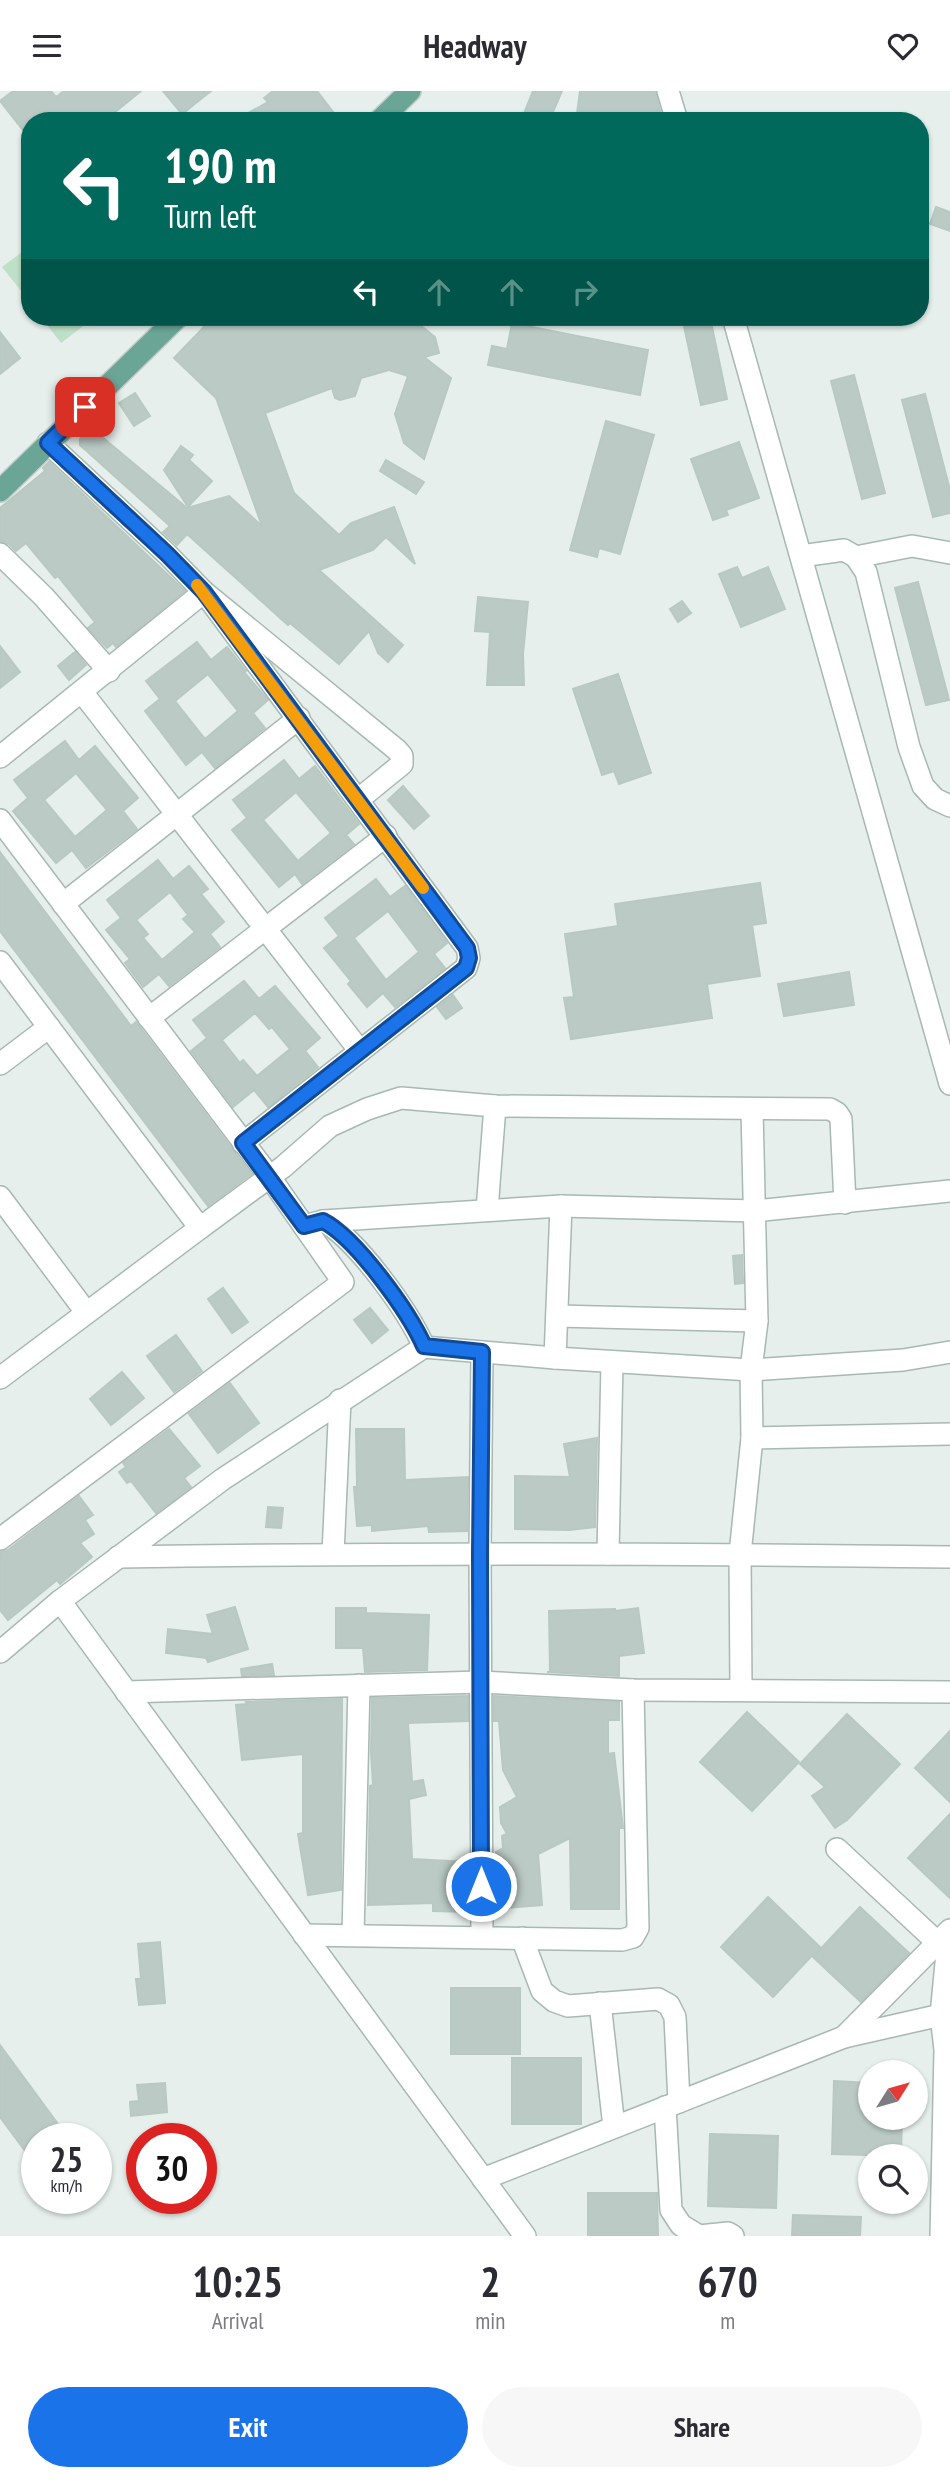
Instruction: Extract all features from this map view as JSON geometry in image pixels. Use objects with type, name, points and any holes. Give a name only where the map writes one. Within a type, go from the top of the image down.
[{"type":"main road","points":[[388,112],[410,91]]},
{"type":"main road","points":[[0,491],[169,326]]},
{"type":"street","points":[[668,91],[674,112]]},
{"type":"street","points":[[736,326],[949,1080]]},
{"type":"street","points":[[48,443],[204,592],[397,750],[402,756],[402,764],[359,799]]},
{"type":"street","points":[[856,557],[912,545],[950,553]]},
{"type":"street","points":[[801,556],[844,550],[856,557],[866,572],[909,747],[923,786],[935,799],[950,806]]},
{"type":"street","points":[[0,554],[44,597],[109,671]]},
{"type":"street","points":[[0,757],[204,592]]},
{"type":"street","points":[[204,592],[386,836],[467,948],[469,958],[466,968],[243,1143]]},
{"type":"street","points":[[82,692],[360,1051]]},
{"type":"street","points":[[63,904],[299,719]]},
{"type":"street","points":[[0,820],[243,1143],[313,1224],[343,1282],[0,1539]]},
{"type":"street","points":[[149,1019],[386,836]]},
{"type":"street","points":[[0,962],[200,1228]]},
{"type":"street","points":[[0,1064],[49,1027]]},
{"type":"street","points":[[0,1378],[269,1176],[330,1126],[366,1109],[401,1098],[495,1106],[830,1109],[841,1119],[845,1203]]},
{"type":"street","points":[[487,1210],[495,1106]]},
{"type":"street","points":[[741,1690],[740,1554],[752,1438],[751,1370],[757,1321],[752,1110]]},
{"type":"street","points":[[313,1224],[561,1206],[755,1211],[950,1191]]},
{"type":"street","points":[[0,1197],[86,1312]]},
{"type":"street","points":[[555,1358],[561,1206]]},
{"type":"street","points":[[313,1224],[334,1227],[357,1248],[417,1331],[424,1346]]},
{"type":"street","points":[[557,1316],[757,1321]]},
{"type":"street","points":[[0,1652],[60,1601],[223,1479],[424,1346],[555,1358],[751,1370],[903,1360],[950,1352]]},
{"type":"street","points":[[482,1352],[482,1937]]},
{"type":"street","points":[[608,1554],[612,1362]]},
{"type":"street","points":[[333,1554],[340,1400]]},
{"type":"street","points":[[752,1438],[950,1434]]},
{"type":"street","points":[[118,1557],[333,1554],[950,1557]]},
{"type":"street","points":[[60,1601],[525,2236]]},
{"type":"street","points":[[126,1692],[481,1682],[633,1690],[950,1692]]},
{"type":"street","points":[[353,1935],[359,1685]]},
{"type":"street","points":[[304,1935],[622,1941],[633,1937],[638,1928],[633,1690]]},
{"type":"street","points":[[837,1849],[946,1946]]},
{"type":"street","points":[[522,1938],[542,1991],[554,2001],[568,2005],[657,1999],[669,2005],[676,2017],[671,2210],[681,2225],[699,2236],[728,2232],[733,2236]]},
{"type":"street","points":[[941,2236],[947,2048],[941,2015],[946,1946]]},
{"type":"street","points":[[844,2037],[946,1946]]},
{"type":"street","points":[[600,2003],[614,2127]]},
{"type":"street","points":[[483,2179],[844,2037],[941,2015]]},
{"type":"green space","points":[[21,253],[21,291],[2,267]]},
{"type":"green space","points":[[48,326],[83,326],[61,343]]},
{"type":"building","points":[[13,91],[51,91],[56,97],[64,91],[141,91],[115,112],[21,112],[21,128],[0,101]]},
{"type":"building","points":[[163,91],[211,91],[185,112],[180,112]]},
{"type":"building","points":[[273,91],[317,91],[333,112],[250,112],[268,102],[264,98]]},
{"type":"building","points":[[533,91],[562,91],[553,112],[525,112]]},
{"type":"building","points":[[580,91],[655,91],[660,112],[577,112]]},
{"type":"building","points":[[936,207],[950,212],[950,231],[930,224]]},
{"type":"building","points":[[421,326],[435,337],[439,353],[424,357],[451,378],[424,459],[404,443],[395,414],[408,376],[389,370],[361,378],[355,396],[340,400],[335,398],[332,388],[265,413],[294,493],[339,535],[351,523],[394,507],[415,564],[386,537],[373,550],[319,570],[403,645],[388,662],[378,653],[369,631],[339,664],[290,623],[288,625],[187,534],[177,545],[163,532],[170,526],[80,445],[80,439],[90,427],[187,508],[229,496],[262,526],[216,398],[174,358],[204,327]]},
{"type":"building","points":[[511,326],[527,326],[648,350],[640,395],[488,365],[492,346],[507,349]]},
{"type":"building","points":[[684,326],[712,326],[727,399],[701,405]]},
{"type":"building","points":[[0,332],[20,358],[0,374]]},
{"type":"building","points":[[854,375],[885,493],[862,499],[831,381]]},
{"type":"building","points":[[135,393],[150,416],[134,426],[119,403]]},
{"type":"building","points":[[925,394],[950,490],[950,513],[933,517],[902,400]]},
{"type":"building","points":[[606,421],[654,435],[620,554],[599,548],[597,557],[570,550]]},
{"type":"building","points":[[739,442],[759,498],[726,510],[728,515],[713,520],[691,459]]},
{"type":"building","points":[[181,446],[193,455],[189,460],[212,481],[188,507],[164,470]]},
{"type":"building","points":[[386,460],[424,482],[416,494],[380,471]]},
{"type":"building","points":[[49,462],[185,591],[116,647],[113,643],[107,648],[88,628],[95,622],[58,576],[55,578],[26,543],[16,551],[9,544],[0,541],[0,508],[45,471],[43,468]]},
{"type":"building","points":[[737,567],[742,578],[768,567],[785,609],[741,627],[719,574]]},
{"type":"building","points":[[918,582],[949,700],[926,705],[895,588]]},
{"type":"building","points":[[478,597],[528,602],[523,654],[524,685],[487,685],[490,632],[475,631]]},
{"type":"building","points":[[682,601],[691,613],[678,622],[670,609]]},
{"type":"building","points":[[197,642],[211,660],[227,647],[268,700],[253,713],[265,728],[215,768],[202,752],[186,765],[145,711],[160,699],[146,681]],"holes":[[[208,674],[238,711],[205,739],[175,701]]]},
{"type":"building","points":[[0,646],[20,672],[0,688]]},
{"type":"building","points":[[75,652],[86,665],[69,680],[58,666]]},
{"type":"building","points":[[618,674],[651,773],[619,784],[614,771],[602,775],[573,689]]},
{"type":"building","points":[[65,741],[79,760],[95,746],[138,798],[123,811],[137,829],[86,868],[72,850],[56,863],[13,811],[28,798],[14,780]],"holes":[[[76,773],[107,810],[75,837],[44,800]]]},
{"type":"building","points":[[284,760],[299,779],[315,766],[359,824],[346,835],[354,844],[302,884],[295,874],[279,887],[232,830],[247,818],[233,800]],"holes":[[[296,792],[331,833],[298,861],[263,820]]]},
{"type":"building","points":[[403,786],[429,816],[414,829],[388,800]]},
{"type":"building","points":[[0,852],[131,1026],[136,1022],[251,1174],[208,1206],[0,931]]},
{"type":"building","points":[[158,860],[173,879],[189,866],[208,889],[201,894],[224,922],[210,934],[220,947],[169,986],[159,974],[143,987],[125,963],[130,959],[106,930],[121,918],[107,900]],"holes":[[[170,892],[188,915],[183,919],[195,932],[162,960],[143,938],[148,934],[136,920]]]},
{"type":"building","points":[[376,879],[390,897],[405,886],[447,943],[434,954],[445,968],[395,1007],[383,993],[367,1007],[348,984],[351,981],[324,948],[339,936],[325,918]],"holes":[[[388,911],[419,952],[386,980],[354,938]]]},
{"type":"building","points":[[760,883],[766,923],[752,925],[760,976],[707,984],[712,1018],[571,1039],[564,998],[574,997],[565,934],[618,926],[615,904]]},
{"type":"building","points":[[849,972],[854,1005],[784,1016],[778,984]]},
{"type":"building","points":[[244,981],[259,999],[275,986],[320,1038],[305,1051],[318,1067],[268,1107],[254,1090],[233,1107],[191,1051],[207,1038],[193,1020]],"holes":[[[255,1013],[269,1029],[272,1027],[290,1049],[257,1076],[243,1060],[240,1063],[222,1040]]]},
{"type":"building","points":[[453,995],[462,1008],[446,1019],[437,1007]]},
{"type":"building","points":[[742,1255],[743,1283],[735,1284],[733,1256]]},
{"type":"building","points":[[223,1288],[248,1322],[232,1333],[208,1299]]},
{"type":"building","points":[[370,1308],[388,1330],[372,1343],[354,1320]]},
{"type":"building","points":[[176,1335],[202,1371],[174,1392],[147,1356]]},
{"type":"building","points":[[122,1372],[144,1398],[111,1425],[90,1399]]},
{"type":"building","points":[[230,1383],[259,1423],[218,1453],[189,1414]]},
{"type":"building","points":[[169,1429],[200,1466],[184,1478],[191,1487],[156,1513],[131,1481],[127,1483],[119,1472],[126,1467],[123,1463]]},
{"type":"building","points":[[356,1429],[404,1429],[405,1480],[468,1477],[467,1531],[429,1532],[428,1526],[372,1531],[372,1525],[357,1526],[354,1487],[357,1487]]},
{"type":"building","points":[[597,1438],[595,1527],[569,1530],[515,1529],[515,1476],[570,1477],[564,1444]]},
{"type":"building","points":[[79,1496],[93,1515],[85,1520],[94,1534],[80,1543],[92,1557],[60,1584],[57,1580],[8,1620],[0,1610],[0,1552],[8,1550]]},
{"type":"building","points":[[268,1507],[283,1508],[281,1528],[266,1527]]},
{"type":"building","points":[[235,1607],[248,1649],[208,1662],[206,1658],[166,1653],[168,1629],[213,1634],[207,1615]]},
{"type":"building","points":[[336,1608],[366,1608],[366,1613],[429,1615],[427,1670],[365,1672],[363,1648],[336,1648]]},
{"type":"building","points":[[638,1608],[644,1653],[619,1656],[619,1676],[547,1672],[550,1672],[549,1611],[615,1611]]},
{"type":"building","points":[[272,1664],[274,1675],[242,1676],[241,1669]]},
{"type":"building","points":[[468,1696],[468,1721],[408,1723],[412,1782],[423,1780],[426,1795],[409,1799],[412,1859],[468,1862],[469,1912],[433,1911],[433,1903],[368,1905],[370,1786],[373,1785],[372,1698]]},
{"type":"building","points":[[494,1696],[619,1702],[619,1720],[608,1720],[608,1754],[614,1753],[623,1828],[619,1828],[619,1909],[571,1909],[570,1838],[538,1854],[542,1905],[504,1908],[499,1898],[496,1852],[503,1848],[502,1836],[507,1834],[501,1823],[500,1807],[517,1797],[503,1770],[499,1721],[494,1721]]},
{"type":"building","points":[[342,1699],[341,1890],[308,1895],[298,1834],[303,1833],[303,1754],[242,1760],[236,1705],[247,1704],[246,1702]]},
{"type":"building","points":[[747,1712],[799,1762],[752,1811],[700,1762]]},
{"type":"building","points":[[847,1714],[900,1764],[847,1820],[835,1828],[812,1796],[825,1787],[800,1764]]},
{"type":"building","points":[[950,1731],[950,1802],[915,1768]]},
{"type":"building","points":[[950,1814],[950,1898],[908,1858]]},
{"type":"building","points":[[768,1897],[820,1947],[773,1997],[721,1947]]},
{"type":"building","points":[[860,1907],[909,1953],[861,2002],[813,1957]]},
{"type":"building","points":[[160,1942],[165,2003],[139,2005],[136,1979],[141,1979],[138,1944]]},
{"type":"building","points":[[451,1988],[520,1988],[520,2054],[451,2054]]},
{"type":"building","points":[[0,2045],[57,2123],[21,2123],[21,2145],[0,2117]]},
{"type":"building","points":[[512,2058],[581,2058],[581,2124],[512,2124]]},
{"type":"building","points":[[834,2081],[858,2082],[858,2130],[902,2130],[901,2144],[858,2144],[858,2155],[832,2154]]},
{"type":"building","points":[[165,2083],[167,2112],[131,2116],[130,2102],[139,2101],[137,2085]]},
{"type":"building","points":[[710,2134],[778,2136],[776,2208],[708,2206]]},
{"type":"building","points":[[588,2193],[657,2193],[658,2236],[588,2236]]},
{"type":"building","points":[[793,2215],[861,2217],[860,2236],[792,2236]]},
{"type":"slow traffic","points":[[197,585],[423,888]]},
{"type":"route","points":[[85,407],[48,443],[204,592],[467,948],[469,958],[466,968],[243,1143],[304,1226],[323,1221],[346,1236],[357,1248],[417,1331],[424,1346],[482,1352],[481,1886]]}]
